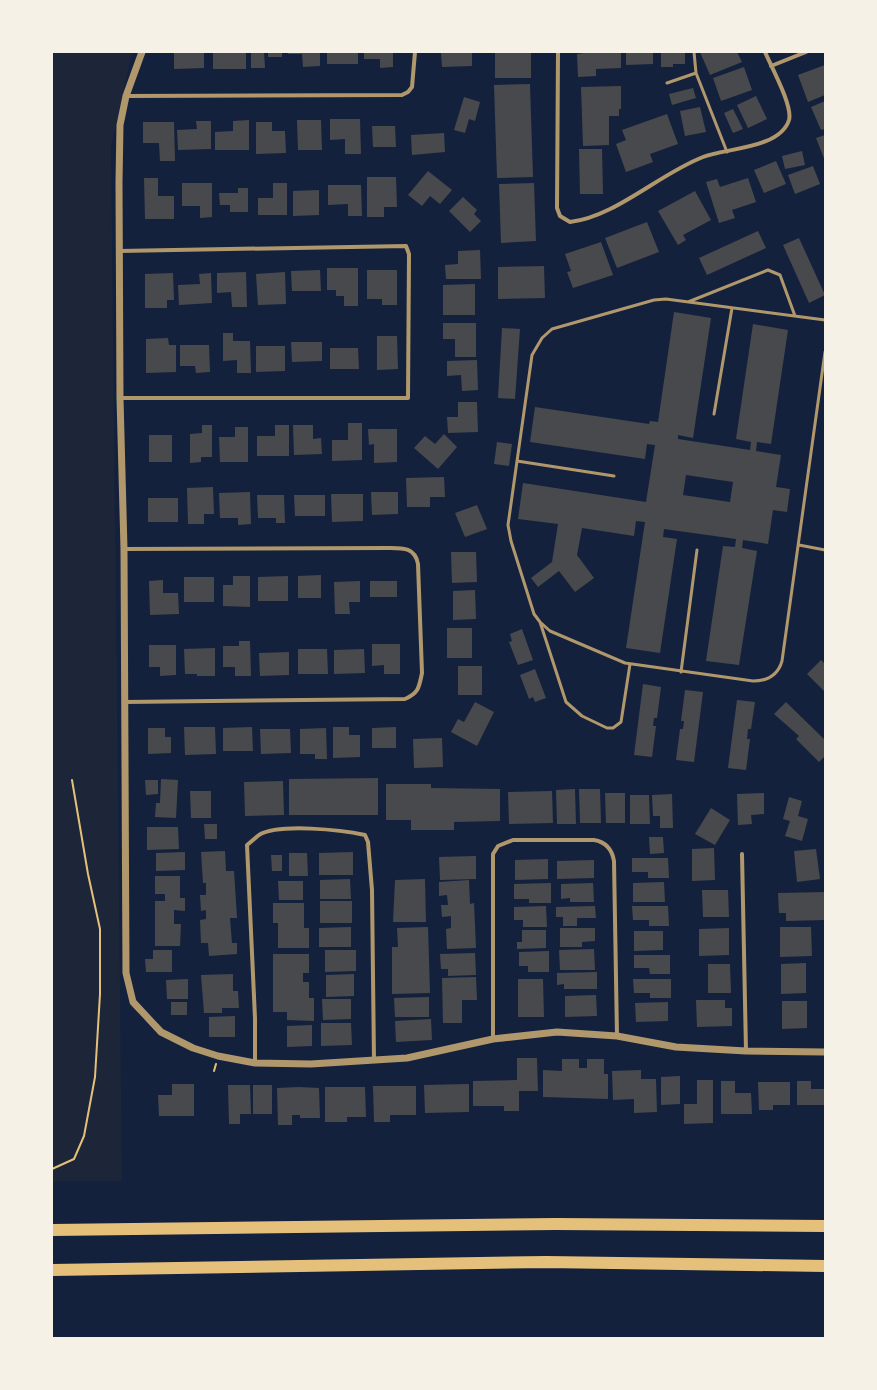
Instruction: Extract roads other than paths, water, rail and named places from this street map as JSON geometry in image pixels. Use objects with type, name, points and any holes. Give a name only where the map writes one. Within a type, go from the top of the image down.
[{"type":"highway","points":[[52,1230],[556,1224],[825,1226]]},
{"type":"highway","points":[[52,1270],[546,1262],[825,1266]]},
{"type":"street","points":[[142,52],[126,96],[120,125],[120,398],[124,549],[126,973],[133,1002],[161,1032],[176,1040],[193,1048],[218,1056],[255,1063],[311,1064],[407,1058],[493,1039],[557,1032],[617,1036],[676,1047],[746,1051],[825,1052]]},
{"type":"street","points":[[126,96],[393,96],[408,92],[413,82],[415,52]]},
{"type":"street","points":[[558,52],[557,201],[560,216],[566,222],[578,222],[623,202],[680,167],[704,157],[762,143],[777,136],[789,120],[788,108],[765,52]]},
{"type":"street","points":[[771,66],[806,52]]},
{"type":"street","points":[[120,251],[406,246],[410,254],[408,398],[120,398]]},
{"type":"street","points":[[124,549],[406,548],[417,556],[422,673],[419,688],[415,695],[405,699],[124,702]]},
{"type":"street","points":[[255,1063],[255,1018],[247,845],[260,834],[313,828],[342,830],[365,835],[368,842],[372,890],[374,1061]]},
{"type":"street","points":[[493,1039],[493,854],[498,846],[513,840],[601,841],[608,846],[612,852],[614,861],[617,1036]]},
{"type":"street","points":[[742,854],[746,1051]]},
{"type":"lane","points":[[694,52],[696,73],[727,152]]},
{"type":"lane","points":[[667,83],[696,73]]},
{"type":"lane","points":[[688,302],[768,270],[780,275],[795,316]]},
{"type":"lane","points":[[825,320],[688,302],[654,300],[552,329],[546,333],[532,355],[508,525],[511,541],[534,614],[540,622],[550,631],[630,664],[753,681],[766,679],[777,672],[782,661],[825,352]]},
{"type":"lane","points":[[714,414],[732,308]]},
{"type":"lane","points":[[517,461],[614,476]]},
{"type":"lane","points":[[799,545],[825,550]]},
{"type":"lane","points":[[681,672],[697,550]]},
{"type":"lane","points":[[540,622],[566,702],[582,716],[607,728],[613,728],[621,722],[630,664]]}]
